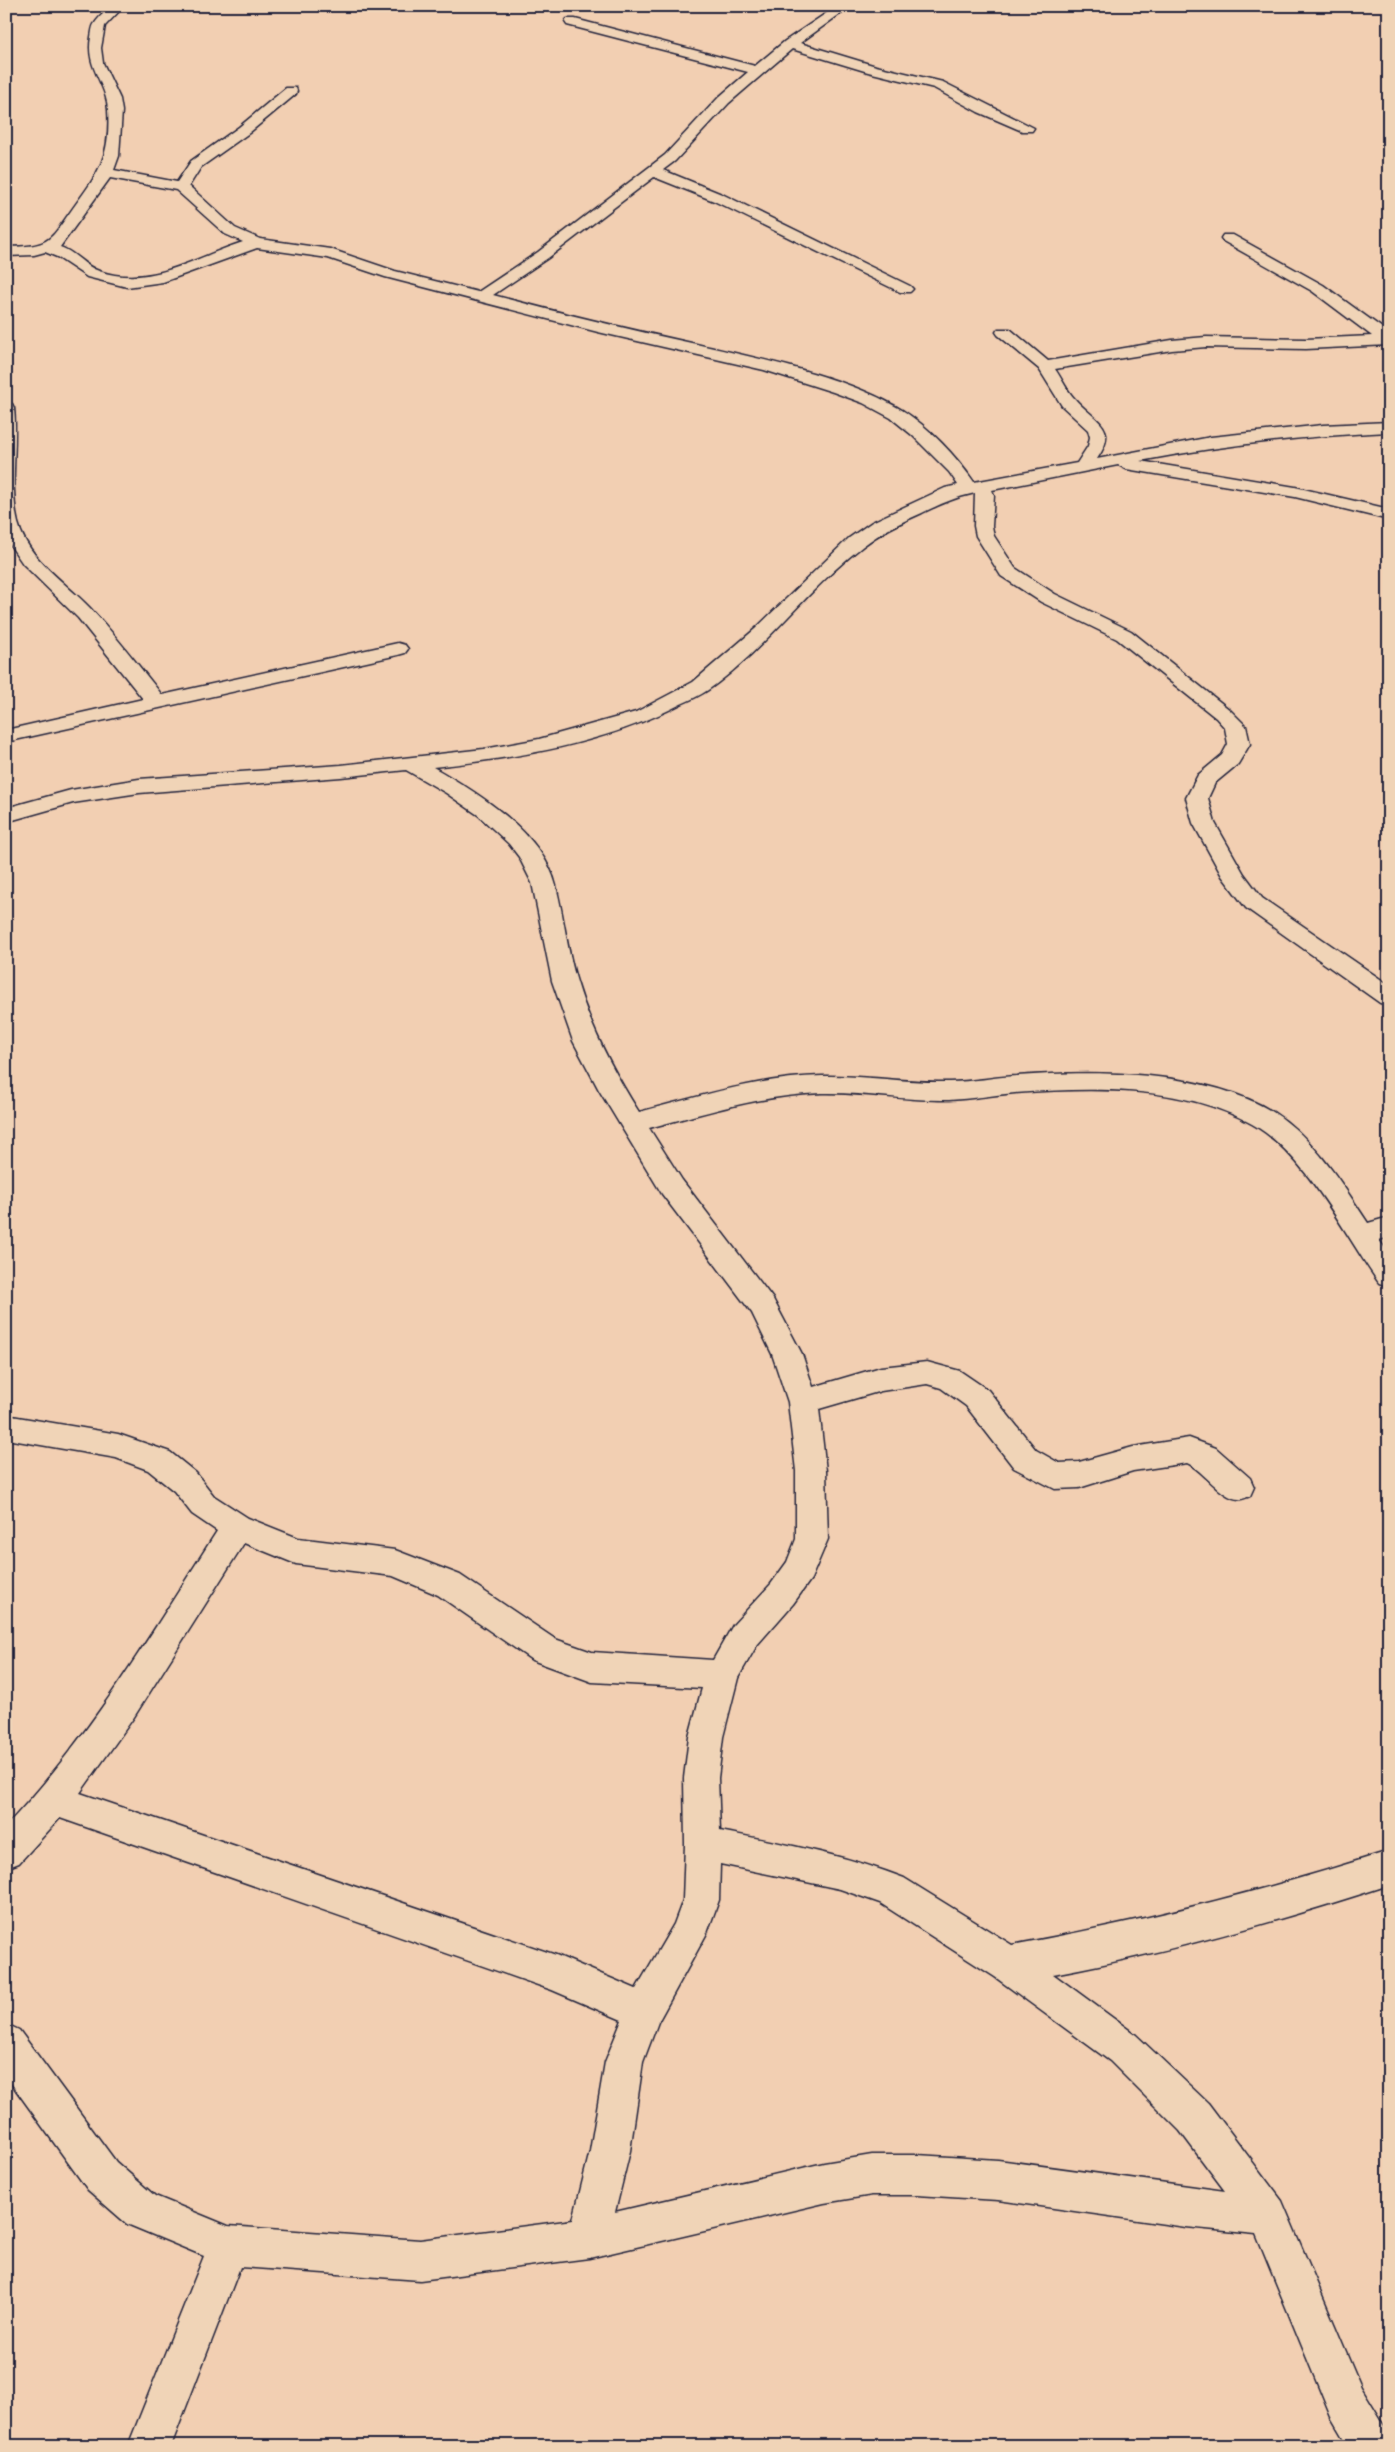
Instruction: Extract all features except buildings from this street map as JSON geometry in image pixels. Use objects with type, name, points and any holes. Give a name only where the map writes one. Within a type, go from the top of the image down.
[{"type":"street","points":[[46,248],[61,237],[106,173],[112,156],[115,111],[113,99],[101,75],[95,48],[99,26],[118,6]]},
{"type":"street","points":[[480,297],[542,255],[670,158],[724,100],[789,44],[845,6]]},
{"type":"street","points":[[571,22],[758,71]]},
{"type":"street","points":[[789,44],[872,69],[938,85],[983,109],[1027,128]]},
{"type":"street","points":[[181,187],[193,168],[291,91]]},
{"type":"street","points":[[135,177],[193,168]]},
{"type":"street","points":[[653,170],[719,198],[800,240],[905,289]]},
{"type":"street","points":[[106,173],[181,187],[230,231],[256,243],[330,254],[390,274],[480,297],[598,327],[769,366],[869,399],[898,414],[985,495],[983,526],[985,536],[1008,572],[1048,598],[1124,635],[1197,691],[1234,726],[1239,744],[1230,759],[1206,780],[1197,798],[1204,824],[1234,876],[1254,903],[1389,997]]},
{"type":"street","points":[[1228,238],[1315,286],[1340,303],[1369,328],[1389,340]]},
{"type":"street","points":[[6,252],[46,248],[66,256],[77,267],[93,275],[107,279],[140,282],[160,280],[220,255],[256,243]]},
{"type":"street","points":[[1004,332],[1044,366],[1068,402],[1096,428],[1099,437],[1097,446],[1083,466]]},
{"type":"street","points":[[1044,366],[1172,345],[1206,342],[1306,344],[1389,340]]},
{"type":"street","points":[[6,408],[8,506],[11,541],[73,601],[157,703]]},
{"type":"street","points":[[6,815],[71,797],[139,786],[341,772],[484,755],[539,746],[643,716],[700,686],[762,633],[833,562],[856,542],[879,526],[918,506],[974,486],[1248,437],[1389,427]]},
{"type":"street","points":[[1110,461],[1295,492],[1389,516]]},
{"type":"street","points":[[6,736],[398,649]]},
{"type":"street","points":[[411,764],[454,788],[486,810],[518,839],[530,856],[544,883],[564,981],[583,1033],[612,1090],[672,1187],[726,1255],[762,1307],[787,1354],[803,1402],[811,1471],[812,1539],[800,1569],[782,1594],[745,1635],[722,1675],[706,1736],[701,1778],[704,1844],[701,1900],[689,1933],[644,2011],[624,2062],[610,2151],[589,2238]]},
{"type":"street","points":[[632,1123],[712,1103],[803,1086],[836,1085],[923,1091],[953,1091],[1025,1084],[1100,1082],[1158,1087],[1197,1093],[1231,1104],[1262,1118],[1288,1137],[1305,1155],[1389,1276]]},
{"type":"street","points":[[1361,1236],[1389,1227]]},
{"type":"street","points":[[803,1402],[881,1379],[927,1373],[950,1379],[977,1398],[1025,1460],[1055,1476],[1079,1475],[1134,1459],[1189,1450],[1206,1457],[1239,1487]]},
{"type":"street","points":[[6,1427],[118,1446],[159,1461],[184,1482],[203,1505],[237,1527],[296,1551],[395,1563],[449,1585],[544,1650],[592,1667],[722,1675]]},
{"type":"street","points":[[6,1851],[54,1800],[122,1706],[237,1527]]},
{"type":"street","points":[[54,1800],[556,1973],[644,2011]]},
{"type":"street","points":[[704,1844],[840,1872],[891,1890],[1008,1964],[1123,2048],[1194,2117],[1268,2215],[1346,2402],[1373,2446]]},
{"type":"street","points":[[1008,1964],[1088,1951],[1166,1932],[1300,1898],[1389,1868]]},
{"type":"street","points":[[6,2043],[102,2176],[141,2210],[228,2246],[420,2260],[589,2238],[824,2183],[872,2175],[917,2175],[998,2180],[1186,2208],[1268,2215]]},
{"type":"street","points":[[149,2446],[228,2246]]}]
